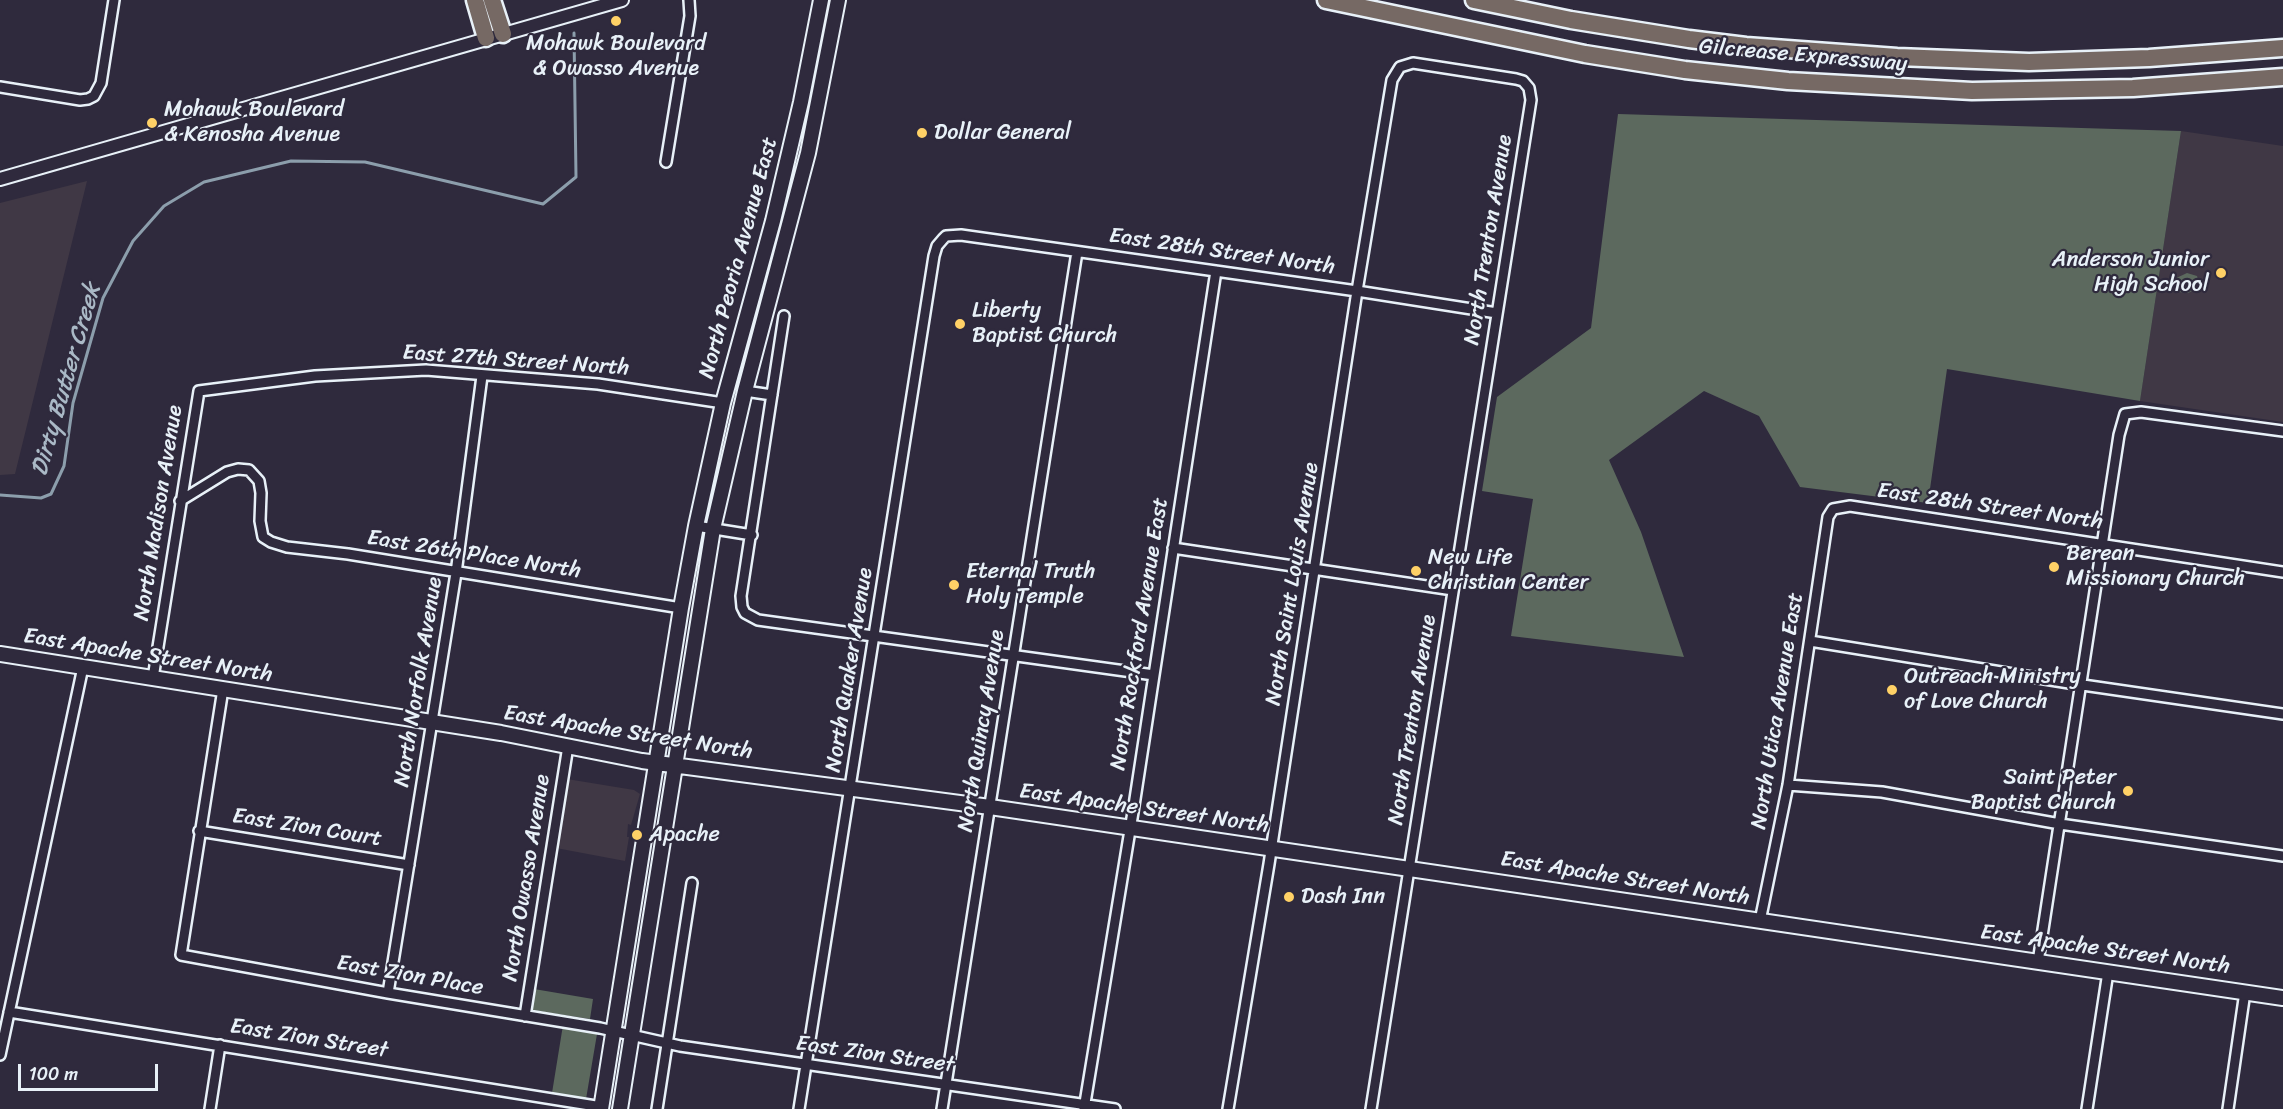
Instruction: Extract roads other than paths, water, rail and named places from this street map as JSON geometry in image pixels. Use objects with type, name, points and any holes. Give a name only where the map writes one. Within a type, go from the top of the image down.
[{"type":"highway","points":[[475,0],[486,38]]},
{"type":"highway","points":[[492,0],[503,34]]},
{"type":"highway","name":"Gilcrease Expressway","points":[[1326,0],[1585,54],[1685,70],[1788,81],[1972,91],[2093,90],[2283,77]]},
{"type":"highway","name":"Gilcrease Expressway","points":[[1474,0],[1570,20],[1689,39],[1886,57],[2030,62],[2149,58],[2283,48]]},
{"type":"main road","name":"North Peoria Avenue East","points":[[602,1108],[696,526],[723,402],[773,221],[801,102],[821,0]]},
{"type":"main road","name":"North Peoria Avenue East","points":[[620,1109],[713,529],[745,391],[808,153],[838,0]]},
{"type":"main road","name":"East Apache Street North","points":[[0,654],[432,722],[568,746],[621,758],[990,807],[2283,998]]},
{"type":"street","points":[[0,87],[80,100],[94,96],[101,83],[114,0]]},
{"type":"street","points":[[0,179],[622,0]]},
{"type":"street","points":[[666,162],[690,16],[689,0]]},
{"type":"street","name":"North Trenton Avenue","points":[[1371,1109],[1531,100],[1529,88],[1523,81],[1516,78],[1413,63],[1400,67]]},
{"type":"street","name":"North Saint Louis Avenue","points":[[1228,1109],[1272,849],[1357,291],[1392,80],[1400,67]]},
{"type":"street","name":"East 28th Street North","points":[[943,239],[946,236],[961,235],[1497,313]]},
{"type":"street","name":"North Quaker Avenue","points":[[799,1109],[934,256],[937,246],[943,239]]},
{"type":"street","name":"North Quincy Avenue","points":[[942,1109],[1077,252]]},
{"type":"street","name":"North Rockford Avenue East","points":[[1084,1107],[1130,828],[1216,271]]},
{"type":"street","points":[[784,316],[741,601],[745,613],[758,620],[1154,675]]},
{"type":"street","name":"East 27th Street North","points":[[199,391],[315,376],[426,370],[598,384],[723,402]]},
{"type":"street","name":"North Norfolk Avenue","points":[[388,993],[456,573],[482,376]]},
{"type":"street","name":"North Madison Avenue","points":[[153,678],[199,391]]},
{"type":"street","name":"North Peoria Avenue East","points":[[745,391],[772,396]]},
{"type":"street","points":[[2038,962],[2119,435],[2125,414],[2141,412],[2283,431]]},
{"type":"street","name":"East 26th Place North","points":[[180,501],[227,472],[238,469],[249,470],[259,481],[262,537],[270,542],[287,547],[348,554],[681,608]]},
{"type":"street","name":"East 28th Street North","points":[[1833,508],[1850,506],[2283,572]]},
{"type":"street","name":"North Utica Avenue East","points":[[1760,921],[1788,785],[1828,517],[1833,508]]},
{"type":"street","points":[[696,526],[752,535]]},
{"type":"street","points":[[1173,548],[1453,590]]},
{"type":"street","points":[[1810,641],[2283,714]]},
{"type":"street","points":[[0,1055],[83,667]]},
{"type":"street","points":[[199,831],[223,689]]},
{"type":"street","name":"North Owasso Avenue","points":[[525,1016],[568,746]]},
{"type":"street","points":[[1788,785],[1882,792],[2060,824],[2283,856]]},
{"type":"street","name":"East Zion Court","points":[[199,831],[409,865]]},
{"type":"street","name":"East Zion Place","points":[[199,831],[181,955],[631,1035]]},
{"type":"street","points":[[657,1109],[693,883]]},
{"type":"street","points":[[2087,1109],[2108,972]]},
{"type":"street","points":[[2228,1109],[2245,992]]},
{"type":"street","name":"East Zion Street","points":[[9,1012],[220,1045],[554,1104],[602,1108]]},
{"type":"street","name":"East Zion Street","points":[[631,1035],[667,1043],[1084,1107],[1114,1109]]},
{"type":"street","points":[[210,1109],[220,1045]]},
{"type":"waterway","name":"Dirty Butter Creek","points":[[0,495],[41,498],[51,494],[64,466],[73,403],[103,298],[133,241],[164,206],[204,182],[291,161],[365,162],[543,204],[576,177],[574,33]]},
{"type":"place","name":"Mohawk Boulevard & Owasso Avenue","points":[[616,21]]},
{"type":"place","name":"Mohawk Boulevard & Kenosha Avenue","points":[[152,123]]},
{"type":"place","name":"Dollar General","points":[[922,133]]},
{"type":"place","name":"Anderson Junior High School","points":[[2221,273]]},
{"type":"place","name":"Liberty Baptist Church","points":[[960,324]]},
{"type":"place","name":"Berean Missionary Church","points":[[2054,567]]},
{"type":"place","name":"New Life Christian Center","points":[[1416,571]]},
{"type":"place","name":"Eternal Truth Holy Temple","points":[[954,585]]},
{"type":"place","name":"Outreach Ministry of Love Church","points":[[1892,690]]},
{"type":"place","name":"Saint Peter Baptist Church","points":[[2128,791]]},
{"type":"place","name":"Apache","points":[[637,835]]},
{"type":"place","name":"Dash Inn","points":[[1289,897]]}]
